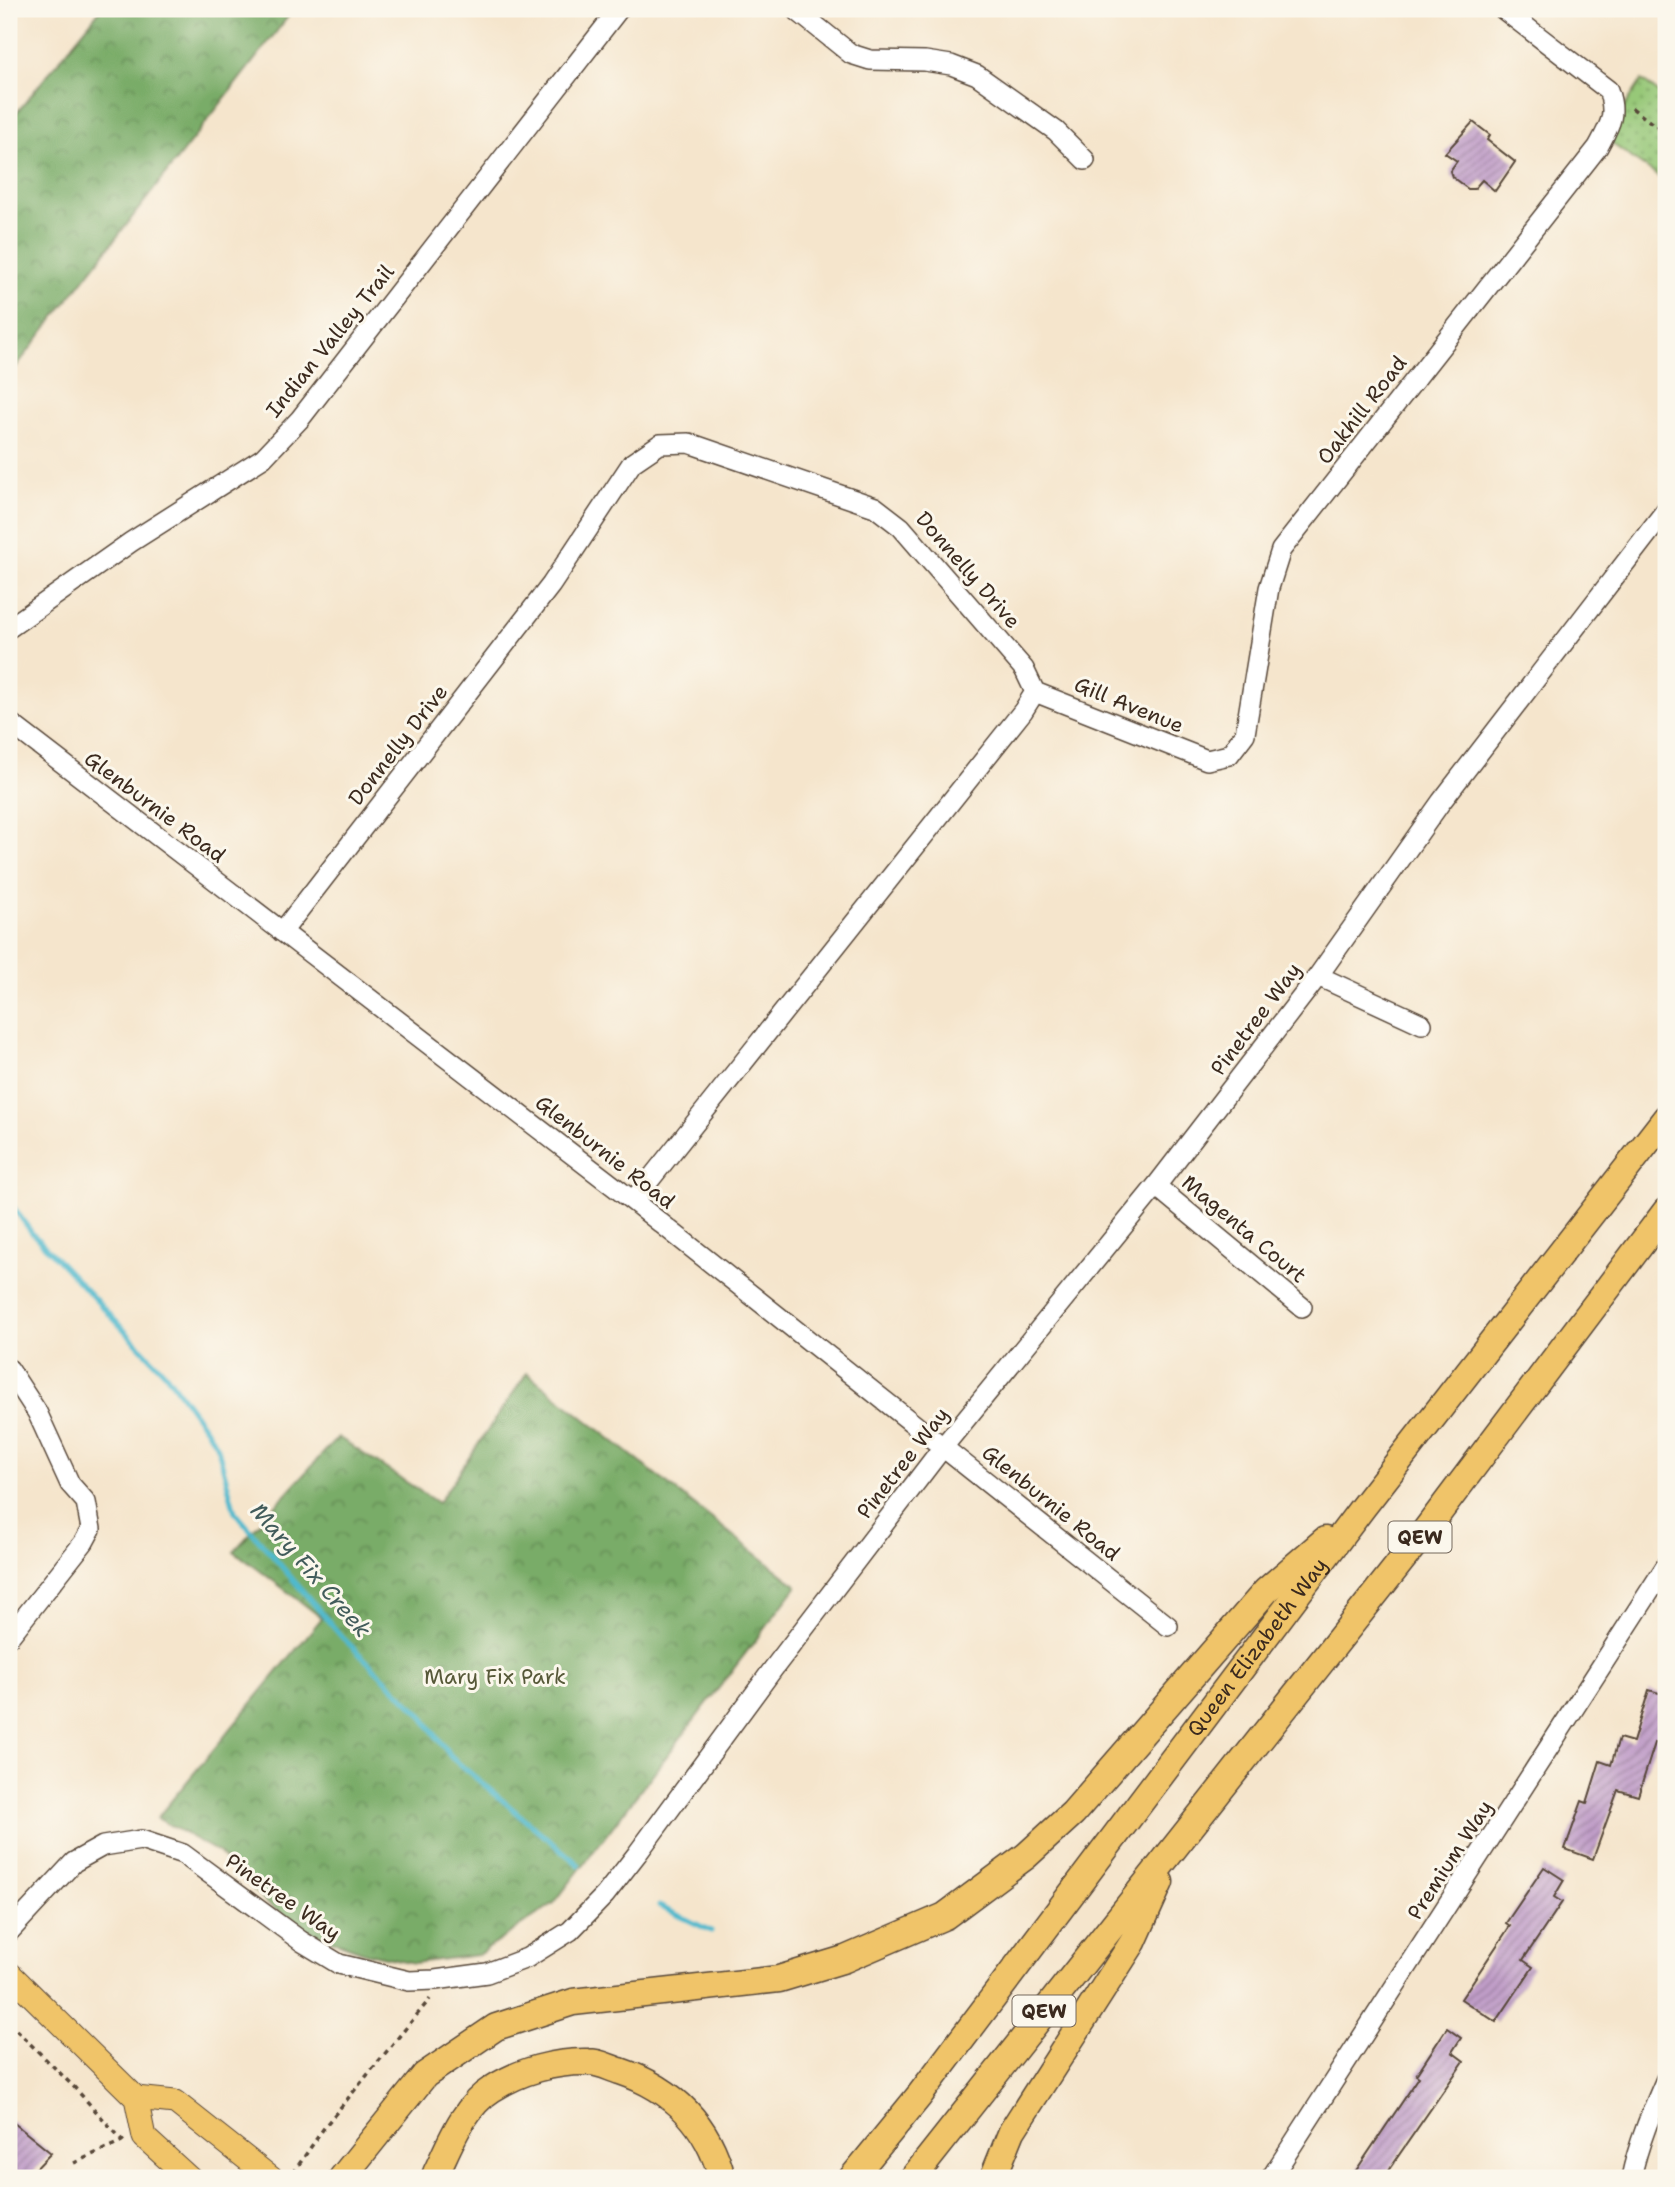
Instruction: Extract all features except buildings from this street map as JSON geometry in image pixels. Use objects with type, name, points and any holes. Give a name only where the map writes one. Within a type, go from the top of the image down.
[{"type":"highway","name":"Queen Elizabeth Way","points":[[852,2178],[919,2096],[1363,1507],[1666,1118]]},
{"type":"highway","name":"QEW","points":[[913,2178],[1425,1531],[1666,1211]]},
{"type":"highway","points":[[342,2178],[425,2075],[496,2028],[573,2002],[779,1979],[845,1959],[945,1916],[1026,1856],[1073,1813],[1266,1591],[1363,1507]]},
{"type":"highway","points":[[993,2178],[1012,2131],[1133,1942],[1176,1845]]},
{"type":"highway","points":[[436,2178],[436,2173],[465,2116],[491,2090],[538,2067],[591,2062],[642,2079],[680,2104],[708,2138],[722,2178]]},
{"type":"main road","points":[[9,1973],[136,2098],[144,2137],[189,2178]]},
{"type":"main road","points":[[136,2098],[175,2102],[282,2175]]},
{"type":"street","name":"Indian Valley Trail","points":[[9,628],[131,542],[263,458],[300,419],[619,9]]},
{"type":"street","points":[[795,9],[851,54],[870,60],[925,61],[951,65],[976,75],[1056,131],[1085,160]]},
{"type":"street","points":[[1503,9],[1608,90],[1614,106]]},
{"type":"street","name":"Oakhill Road","points":[[1207,760],[1229,755],[1245,734],[1269,588],[1281,550],[1598,147],[1608,129],[1614,106]]},
{"type":"street","name":"Donnelly Drive","points":[[282,932],[551,585],[632,463],[660,444],[689,443],[874,508],[901,527],[910,537],[1024,669],[1035,692]]},
{"type":"street","name":"Pinetree Way","points":[[9,1932],[74,1862],[103,1846],[141,1840],[183,1854],[301,1941],[339,1964],[409,1981],[487,1973],[527,1958],[570,1931],[605,1895],[943,1447],[1156,1186],[1318,976],[1441,802],[1666,510]]},
{"type":"street","points":[[633,1201],[1015,722],[1035,692]]},
{"type":"street","name":"Gill Avenue","points":[[1035,692],[1207,760]]},
{"type":"street","name":"Glenburnie Road","points":[[9,722],[633,1201],[1168,1626]]},
{"type":"street","points":[[1318,976],[1422,1024]]},
{"type":"street","name":"Magenta Court","points":[[1156,1186],[1302,1307]]},
{"type":"street","points":[[9,1369],[37,1412],[70,1484],[86,1503],[91,1529],[84,1542],[9,1637]]},
{"type":"street","name":"Premium Way","points":[[1271,2178],[1666,1566]]},
{"type":"street","points":[[1631,2178],[1635,2157],[1666,2079]]},
{"type":"path","points":[[1614,106],[1630,106],[1666,134]]},
{"type":"path","points":[[282,2175],[429,2003],[435,1980]]},
{"type":"path","points":[[9,2023],[74,2087],[130,2148]]},
{"type":"path","points":[[74,2163],[122,2141]]},
{"type":"green space","points":[[101,9],[294,9],[12,372],[9,370],[9,122]]},
{"type":"green space","points":[[1642,80],[1666,99],[1666,182],[1604,138]]},
{"type":"green space","name":"Mary Fix Park","points":[[527,1373],[797,1586],[554,1903],[478,1955],[414,1963],[367,1953],[309,1932],[264,1901],[218,1852],[157,1818],[322,1618],[234,1551],[338,1437],[438,1503]]},
{"type":"waterway","name":"Mary Fix Creek","points":[[9,1201],[32,1233],[165,1373],[217,1445],[235,1512],[342,1637],[420,1713],[451,1757],[579,1865]]},
{"type":"waterway","name":"Mary Fix Creek","points":[[659,1906],[711,1931]]}]
